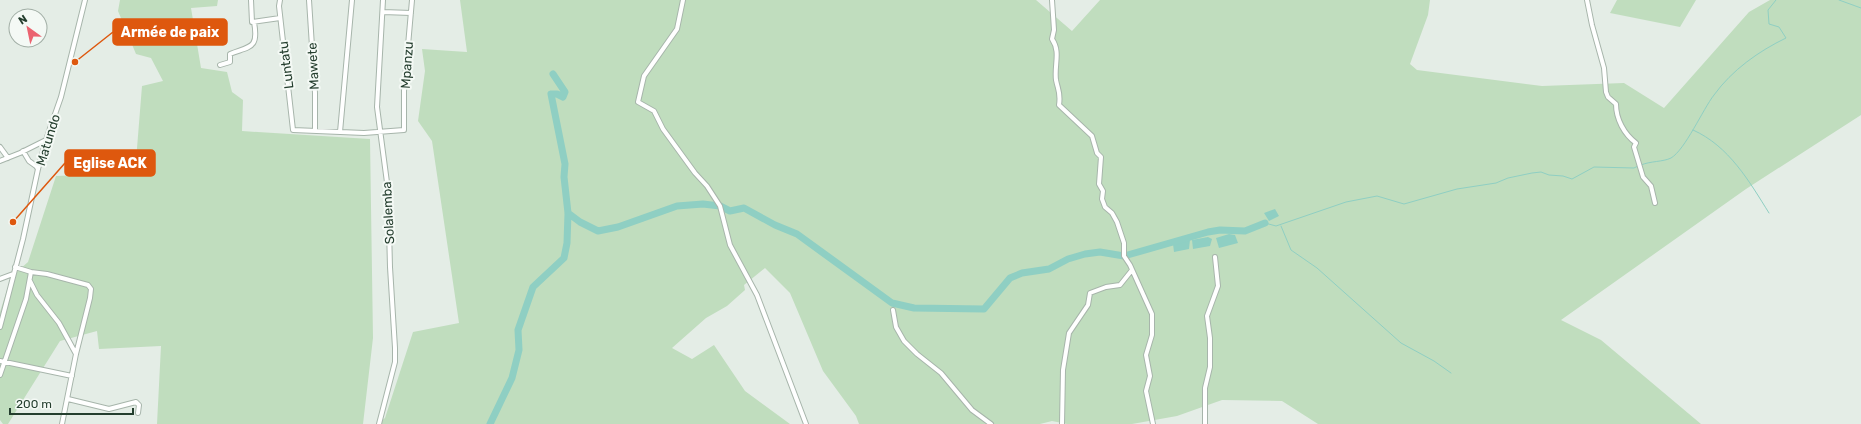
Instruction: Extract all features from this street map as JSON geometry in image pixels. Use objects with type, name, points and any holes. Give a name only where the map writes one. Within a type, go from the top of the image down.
[{"type":"street","name":"Matundo","points":[[0,327],[38,169],[46,140],[62,97],[85,0]]},
{"type":"street","points":[[220,65],[230,62],[230,54],[247,49],[252,45],[256,37],[254,22],[251,20],[251,0]]},
{"type":"street","name":"Luntatu","points":[[280,0],[280,18],[293,130],[315,132]]},
{"type":"street","name":"Mawete","points":[[309,0],[315,93],[315,132]]},
{"type":"street","points":[[340,132],[352,0]]},
{"type":"street","name":"Solalemba","points":[[379,424],[395,362],[396,348],[390,267],[388,190],[379,132],[377,107],[384,0]]},
{"type":"street","name":"Mpanzu","points":[[379,132],[404,130],[407,48],[412,13],[412,0]]},
{"type":"street","points":[[683,0],[676,29],[644,76],[638,102],[654,111],[695,173],[707,186],[720,206],[730,245],[757,295],[806,424]]},
{"type":"street","points":[[1052,0],[1054,30],[1052,39],[1056,45],[1058,56],[1056,80],[1060,91],[1059,105],[1092,136],[1097,153],[1101,157],[1099,184],[1103,191],[1102,199],[1105,207],[1112,213],[1117,222],[1124,242],[1124,256],[1152,314],[1152,335],[1146,355],[1150,376],[1146,391],[1153,424]]},
{"type":"street","points":[[1587,0],[1592,25],[1604,68],[1606,92],[1608,97],[1616,104],[1616,110],[1624,131],[1628,137],[1636,143],[1634,147],[1643,177],[1651,186],[1655,203]]},
{"type":"street","points":[[383,12],[412,13]]},
{"type":"street","points":[[254,22],[280,18]]},
{"type":"street","points":[[315,132],[379,132]]},
{"type":"street","points":[[0,161],[46,140]]},
{"type":"street","points":[[0,147],[8,158]]},
{"type":"street","points":[[23,151],[29,162],[38,169]]},
{"type":"street","points":[[1205,424],[1205,388],[1210,367],[1210,338],[1207,316],[1218,286],[1215,257]]},
{"type":"street","points":[[15,267],[31,272],[47,274],[88,284],[91,289],[62,424]]},
{"type":"street","points":[[1062,424],[1063,370],[1069,333],[1088,305],[1090,293],[1106,287],[1120,285],[1132,270]]},
{"type":"street","points":[[0,375],[2,362],[22,310],[31,272]]},
{"type":"street","points":[[0,280],[13,274]]},
{"type":"street","points":[[30,280],[37,294],[59,323],[76,354]]},
{"type":"street","points":[[893,310],[896,327],[904,341],[941,374],[972,410],[991,424]]},
{"type":"street","points":[[2,362],[72,376]]},
{"type":"street","points":[[68,399],[109,409],[136,402],[139,405],[138,413]]},
{"type":"green space","points":[[120,0],[218,0],[217,6],[191,8],[201,68],[227,72],[232,92],[243,100],[242,131],[370,139],[373,338],[363,424],[157,424],[161,346],[99,349],[97,331],[60,341],[8,424],[3,424],[0,420],[0,312],[11,277],[28,262],[56,176],[135,173],[142,86],[163,81],[151,58],[136,54],[118,11]]},
{"type":"green space","points":[[460,0],[1036,0],[1072,31],[1100,0],[1430,0],[1428,15],[1410,64],[1417,70],[1542,86],[1624,83],[1664,108],[1749,12],[1770,0],[1861,0],[1861,115],[1746,189],[1561,320],[1601,340],[1701,424],[1318,424],[1282,401],[1222,400],[1177,416],[1132,424],[1067,424],[1052,421],[1040,424],[859,424],[856,416],[823,371],[790,293],[765,268],[744,285],[745,290],[727,306],[706,318],[672,348],[692,359],[714,345],[745,391],[790,424],[377,424],[385,418],[413,332],[459,323],[432,141],[418,121],[425,71],[422,49],[467,52]]},
{"type":"green space","points":[[1617,0],[1696,0],[1680,27],[1610,13]]},
{"type":"water","points":[[1275,209],[1279,216],[1269,221],[1264,213]]},
{"type":"water","points":[[1229,234],[1235,235],[1238,243],[1219,248],[1216,238]]},
{"type":"water","points":[[1208,237],[1212,239],[1210,246],[1193,249],[1192,240]]},
{"type":"water","points":[[1190,240],[1189,249],[1174,252],[1173,244]]},
{"type":"waterway","points":[[1641,165],[1668,159],[1676,154],[1688,138],[1710,101],[1729,77],[1756,55],[1786,38],[1779,27],[1769,24],[1768,10],[1776,0]]},
{"type":"waterway","points":[[1839,0],[1861,8]]},
{"type":"waterway","points":[[490,424],[512,378],[519,350],[518,330],[533,287],[564,258],[567,243],[568,213],[564,177],[565,164],[551,94],[557,94],[563,97],[565,92],[553,74]]},
{"type":"waterway","points":[[1693,130],[1706,137],[1728,155],[1746,177],[1769,213]]},
{"type":"waterway","points":[[1265,223],[1276,226],[1346,202],[1377,196],[1404,204],[1457,189],[1496,183],[1508,178],[1532,173],[1541,172],[1572,179],[1594,167],[1634,168],[1638,166]]},
{"type":"waterway","points":[[568,213],[580,222],[598,231],[618,227],[677,206],[703,204],[720,206],[730,211],[744,208],[775,225],[797,234],[892,303],[914,308],[984,309],[1010,278],[1022,273],[1049,269],[1068,259],[1085,254],[1100,252],[1124,256],[1208,232],[1220,230],[1245,231],[1265,223]]},
{"type":"waterway","points":[[1281,226],[1291,250],[1317,268],[1401,343],[1434,361],[1451,373]]},
{"type":"place","name":"Armée de paix","points":[[75,62]]},
{"type":"place","name":"Eglise ACK","points":[[13,222]]}]
